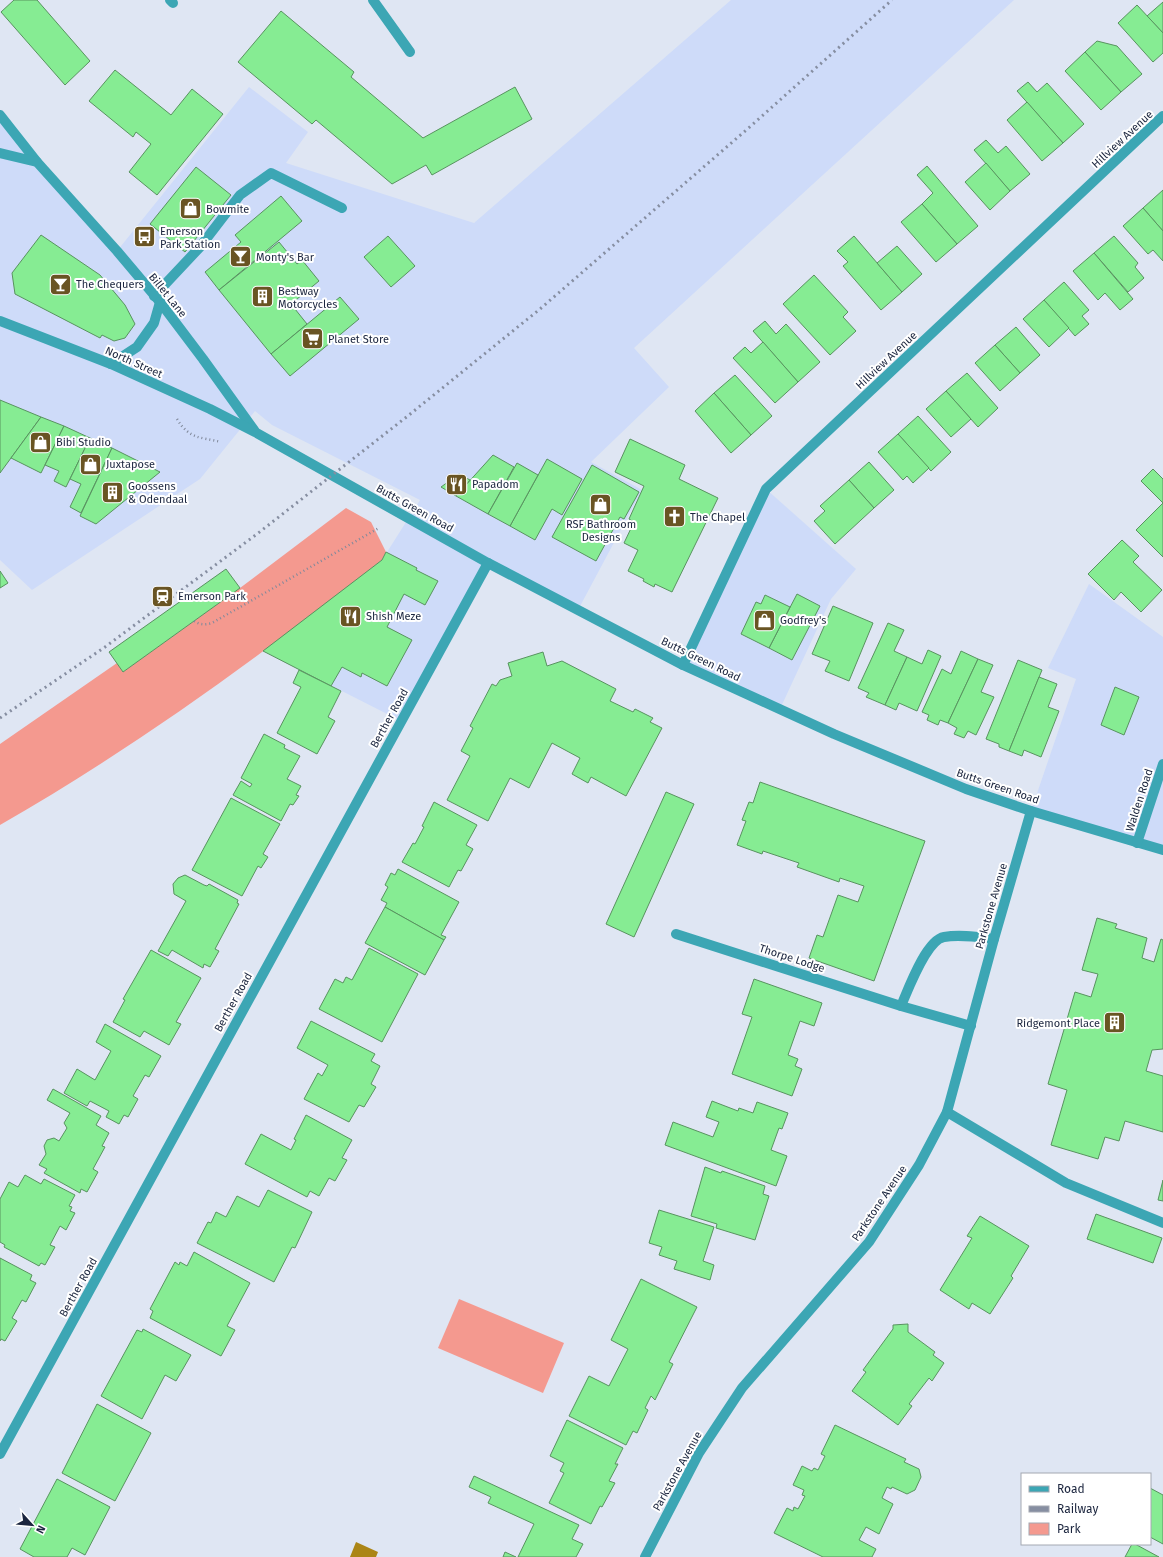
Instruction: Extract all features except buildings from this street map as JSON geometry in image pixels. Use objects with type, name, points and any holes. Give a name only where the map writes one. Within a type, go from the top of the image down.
[{"type":"street","points":[[373,0],[410,52]]},
{"type":"street","name":"Billet Lane","points":[[0,115],[37,162],[117,251],[157,299],[203,359],[255,432]]},
{"type":"street","name":"Hillview Avenue","points":[[683,665],[766,489],[1163,116]]},
{"type":"street","points":[[0,153],[37,162]]},
{"type":"street","points":[[111,364],[137,347],[154,323],[157,299],[240,195],[271,173],[342,208]]},
{"type":"street","name":"North Street","points":[[0,321],[111,364],[210,409],[255,432]]},
{"type":"street","name":"Butts Green Road","points":[[255,432],[488,563],[683,665],[834,734],[966,789],[1031,811],[1163,850]]},
{"type":"street","name":"Berther Road","points":[[0,1454],[488,563]]},
{"type":"street","name":"Walden Road","points":[[1137,843],[1163,764]]},
{"type":"street","name":"Parkstone Avenue","points":[[645,1557],[699,1453],[742,1388],[869,1242],[919,1165],[947,1112],[994,939],[1031,811]]},
{"type":"street","name":"Thorpe Lodge","points":[[676,934],[901,1006],[971,1026]]},
{"type":"street","points":[[901,1006],[917,968],[927,951],[943,937],[969,936],[994,939]]},
{"type":"street","points":[[947,1112],[1066,1183],[1163,1223]]},
{"type":"path","points":[[175,412],[176,419],[182,428],[191,435],[229,443]]},
{"type":"path","points":[[194,621],[199,624],[206,625],[212,623],[383,526]]},
{"type":"shaded area","points":[[731,0],[1014,0],[634,348],[669,387],[591,462],[642,490],[578,610],[488,563],[401,721],[263,651],[382,560],[420,500],[272,425],[255,411],[200,479],[32,590],[0,560],[0,115],[117,251],[249,87],[308,132],[286,163],[474,223]]},
{"type":"shaded area","points":[[766,489],[856,569],[831,599],[780,709],[683,665]]},
{"type":"shaded area","points":[[1089,584],[1163,637],[1163,850],[1031,811],[1076,679],[1048,668]]},
{"type":"shaded area","points":[[356,1542],[378,1552],[376,1557],[350,1557]]},
{"type":"green space","points":[[346,508],[371,522],[386,552],[382,560],[277,641],[166,720],[68,785],[0,825],[0,744],[117,663],[123,672],[240,588]]},
{"type":"green space","points":[[459,1299],[564,1343],[543,1393],[438,1348]]},
{"type":"railway","points":[[0,718],[105,647],[257,534],[409,415],[540,309],[752,125],[892,0]]},
{"type":"place","name":"Bowmite","points":[[191,209]]},
{"type":"place","name":"Emerson Park Station","points":[[145,237]]},
{"type":"place","name":"Monty's Bar","points":[[241,257]]},
{"type":"place","name":"The Chequers","points":[[60,284]]},
{"type":"place","name":"Bestway Motorcycles","points":[[262,297]]},
{"type":"place","name":"Planet Store","points":[[312,339]]},
{"type":"place","name":"Bibi Studio","points":[[40,442]]},
{"type":"place","name":"Juxtapose","points":[[91,464]]},
{"type":"place","name":"Papadom","points":[[456,484]]},
{"type":"place","name":"Goossens & Odendaal","points":[[113,492]]},
{"type":"place","name":"RSF Bathroom Designs","points":[[601,504]]},
{"type":"place","name":"The Chapel","points":[[674,517]]},
{"type":"place","name":"Emerson Park","points":[[162,596]]},
{"type":"place","name":"Shish Meze","points":[[351,616]]},
{"type":"place","name":"Godfrey's","points":[[765,620]]},
{"type":"place","name":"Ridgemont Place","points":[[1115,1023]]}]
